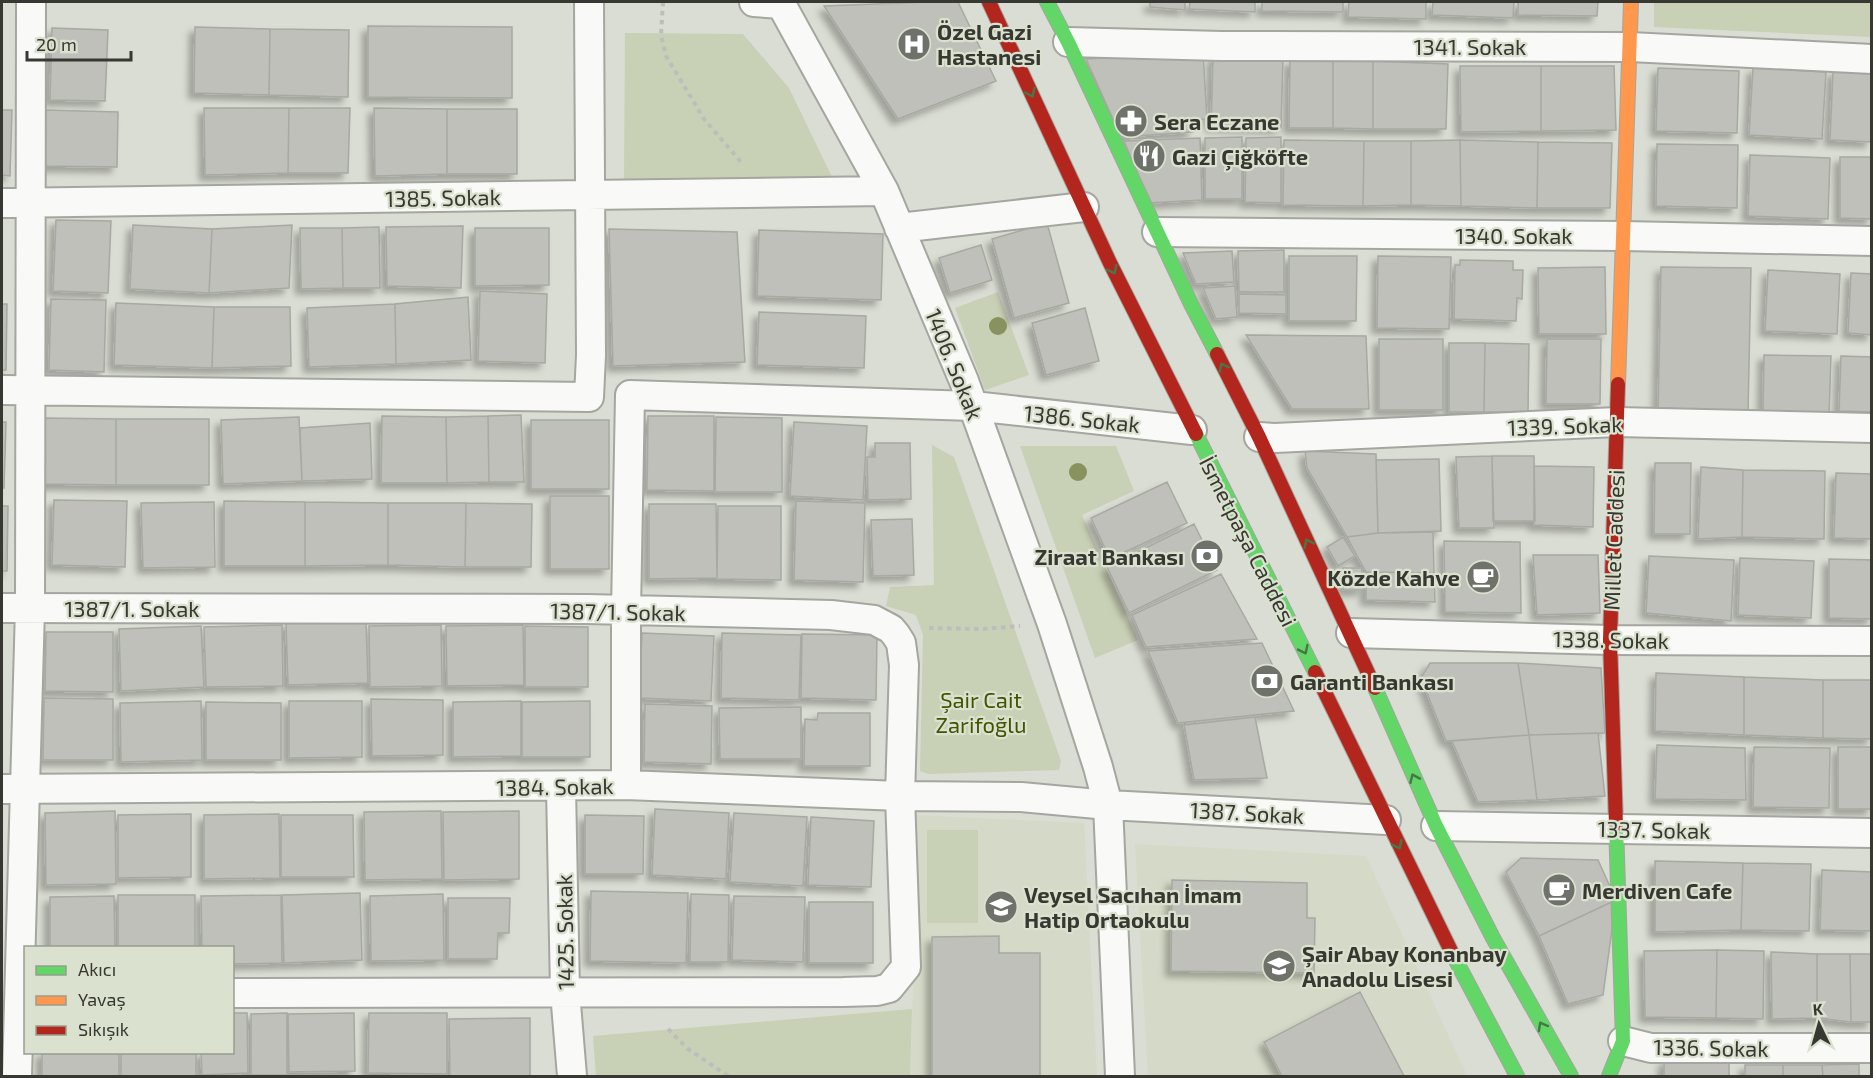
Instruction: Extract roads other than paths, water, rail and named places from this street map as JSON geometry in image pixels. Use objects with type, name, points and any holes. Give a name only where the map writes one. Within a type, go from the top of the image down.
[{"type":"main road","name":"İsmetpaşa Caddesi","points":[[989,2],[1084,207],[1192,430],[1284,610],[1453,954],[1517,1077]]},
{"type":"main road","points":[[1047,2],[1191,304],[1259,437],[1436,826],[1493,938],[1571,1077]]},
{"type":"main road","name":"Millet Caddesi","points":[[1610,1077],[1623,1041],[1610,640],[1631,2]]},
{"type":"street","points":[[17,1077],[13,789],[30,608],[31,2]]},
{"type":"street","points":[[589,2],[591,355],[589,397]]},
{"type":"street","name":"1406. Sokak","points":[[754,2],[781,4],[884,191],[964,381],[1052,624],[1108,805]]},
{"type":"street","name":"1341. Sokak","points":[[1068,42],[1221,46],[1629,47],[1872,59]]},
{"type":"street","name":"1385. Sokak","points":[[2,203],[884,191]]},
{"type":"street","points":[[899,228],[1084,207]]},
{"type":"street","name":"1340. Sokak","points":[[1157,232],[1623,236],[1872,241]]},
{"type":"street","name":"1386. Sokak","points":[[2,390],[589,397],[630,395],[973,406],[1192,430]]},
{"type":"street","points":[[626,785],[630,395]]},
{"type":"street","name":"1339. Sokak","points":[[1259,437],[1617,422],[1872,428]]},
{"type":"street","name":"1387/1. Sokak","points":[[2,608],[575,609],[831,615],[873,620],[891,629],[901,643],[904,665],[900,796]]},
{"type":"street","name":"1338. Sokak","points":[[1350,633],[1610,640],[1872,641]]},
{"type":"street","name":"1384. Sokak","points":[[13,789],[626,785],[900,796],[1021,797],[1108,805]]},
{"type":"street","name":"1425. Sokak","points":[[561,787],[565,992],[572,1077]]},
{"type":"street","points":[[234,993],[878,991],[889,988],[906,967],[900,796]]},
{"type":"street","points":[[1108,805],[1120,1077]]},
{"type":"street","name":"1387. Sokak","points":[[1108,805],[1386,820]]},
{"type":"street","name":"1337. Sokak","points":[[1436,826],[1872,833]]},
{"type":"street","name":"1336. Sokak","points":[[1623,1041],[1651,1048],[1872,1048]]},
{"type":"place","name":"Özel Gazi Hastanesi","points":[[914,44]]},
{"type":"place","name":"Sera Eczane","points":[[1131,121]]},
{"type":"place","name":"Gazi Çiğköfte","points":[[1149,156]]},
{"type":"place","name":"Ziraat Bankası","points":[[1207,556]]},
{"type":"place","name":"Közde Kahve","points":[[1483,577]]},
{"type":"place","name":"Garanti Bankası","points":[[1267,681]]},
{"type":"place","name":"Merdiven Cafe","points":[[1559,890]]},
{"type":"place","name":"Veysel Sacıhan İmam Hatip Ortaokulu","points":[[1001,907]]},
{"type":"place","name":"Şair Abay Konanbay Anadolu Lisesi","points":[[1279,966]]},
{"type":"park label","name":"Şair Cait Zarifoğlu","points":[[981,712]]}]
